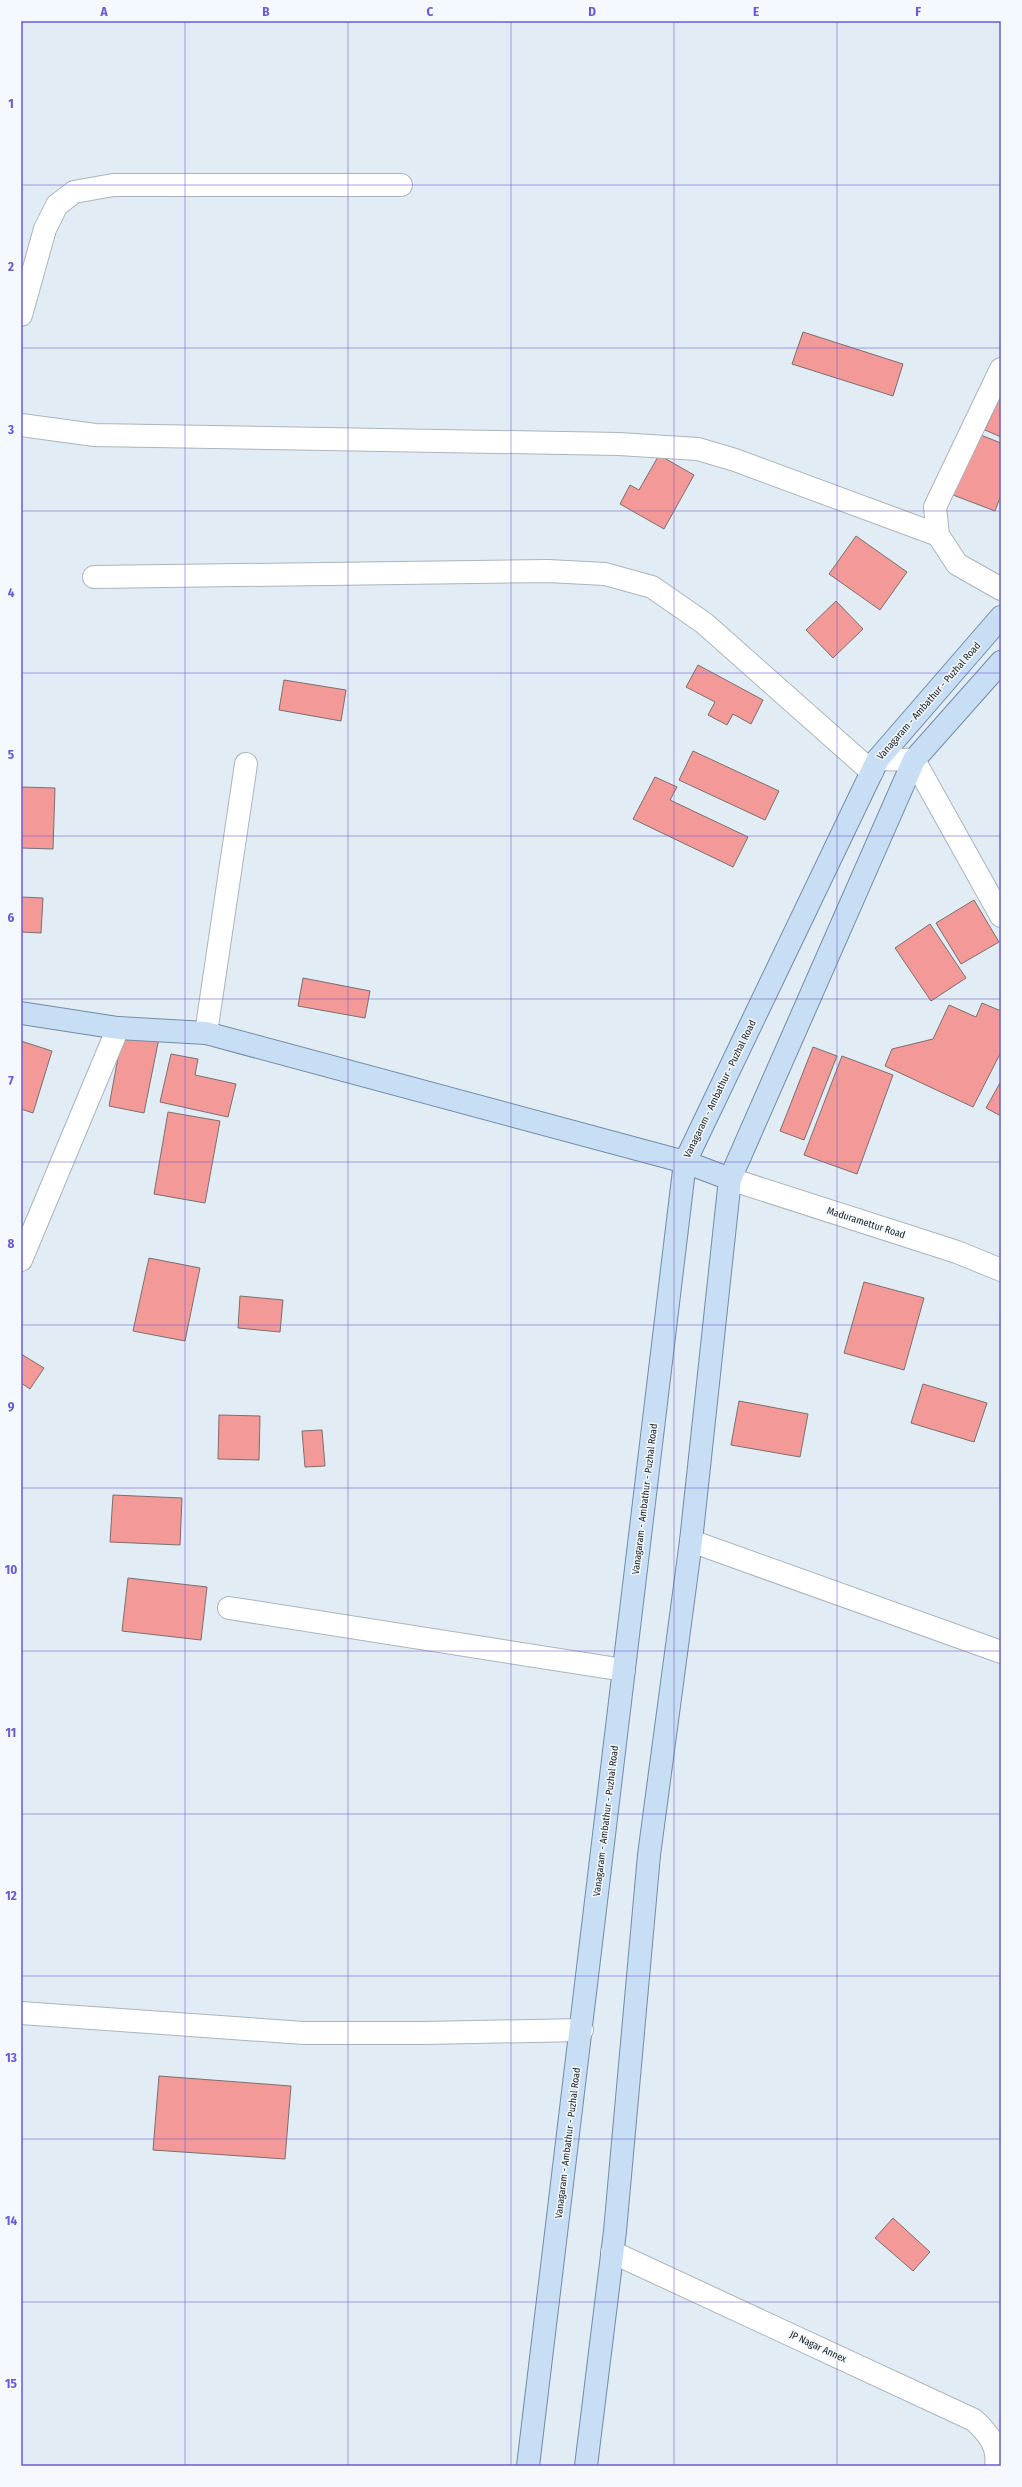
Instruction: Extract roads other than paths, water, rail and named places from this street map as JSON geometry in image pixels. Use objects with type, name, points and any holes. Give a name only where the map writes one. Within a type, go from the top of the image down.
[{"type":"main road","name":"Vanagaram - Ambathur - Puzhal Road","points":[[528,2466],[582,2030],[685,1162],[875,766],[1001,617]]},
{"type":"main road","points":[[586,2466],[612,2252],[649,1855],[691,1541],[730,1179],[914,760],[1001,662]]},
{"type":"main road","points":[[21,1013],[118,1028],[206,1033],[685,1162],[730,1179]]},
{"type":"street","points":[[21,315],[46,229],[57,205],[74,192],[113,186],[401,185]]},
{"type":"street","points":[[1001,369],[936,501],[935,512],[938,535],[958,564],[1001,589]]},
{"type":"street","points":[[21,425],[95,435],[587,443],[698,449],[735,460],[938,535]]},
{"type":"street","points":[[94,577],[548,571],[605,574],[652,588],[704,622],[875,766],[914,760],[1001,916]]},
{"type":"street","points":[[206,1033],[246,764]]},
{"type":"street","points":[[21,1260],[118,1028]]},
{"type":"street","name":"Maduramettur Road","points":[[730,1179],[957,1252],[1001,1270]]},
{"type":"street","points":[[691,1541],[1001,1652]]},
{"type":"street","points":[[229,1608],[624,1670]]},
{"type":"street","points":[[21,2013],[304,2033],[582,2030]]},
{"type":"street","name":"JP Nagar Annex","points":[[612,2252],[974,2420],[990,2436],[997,2457],[996,2466]]}]
